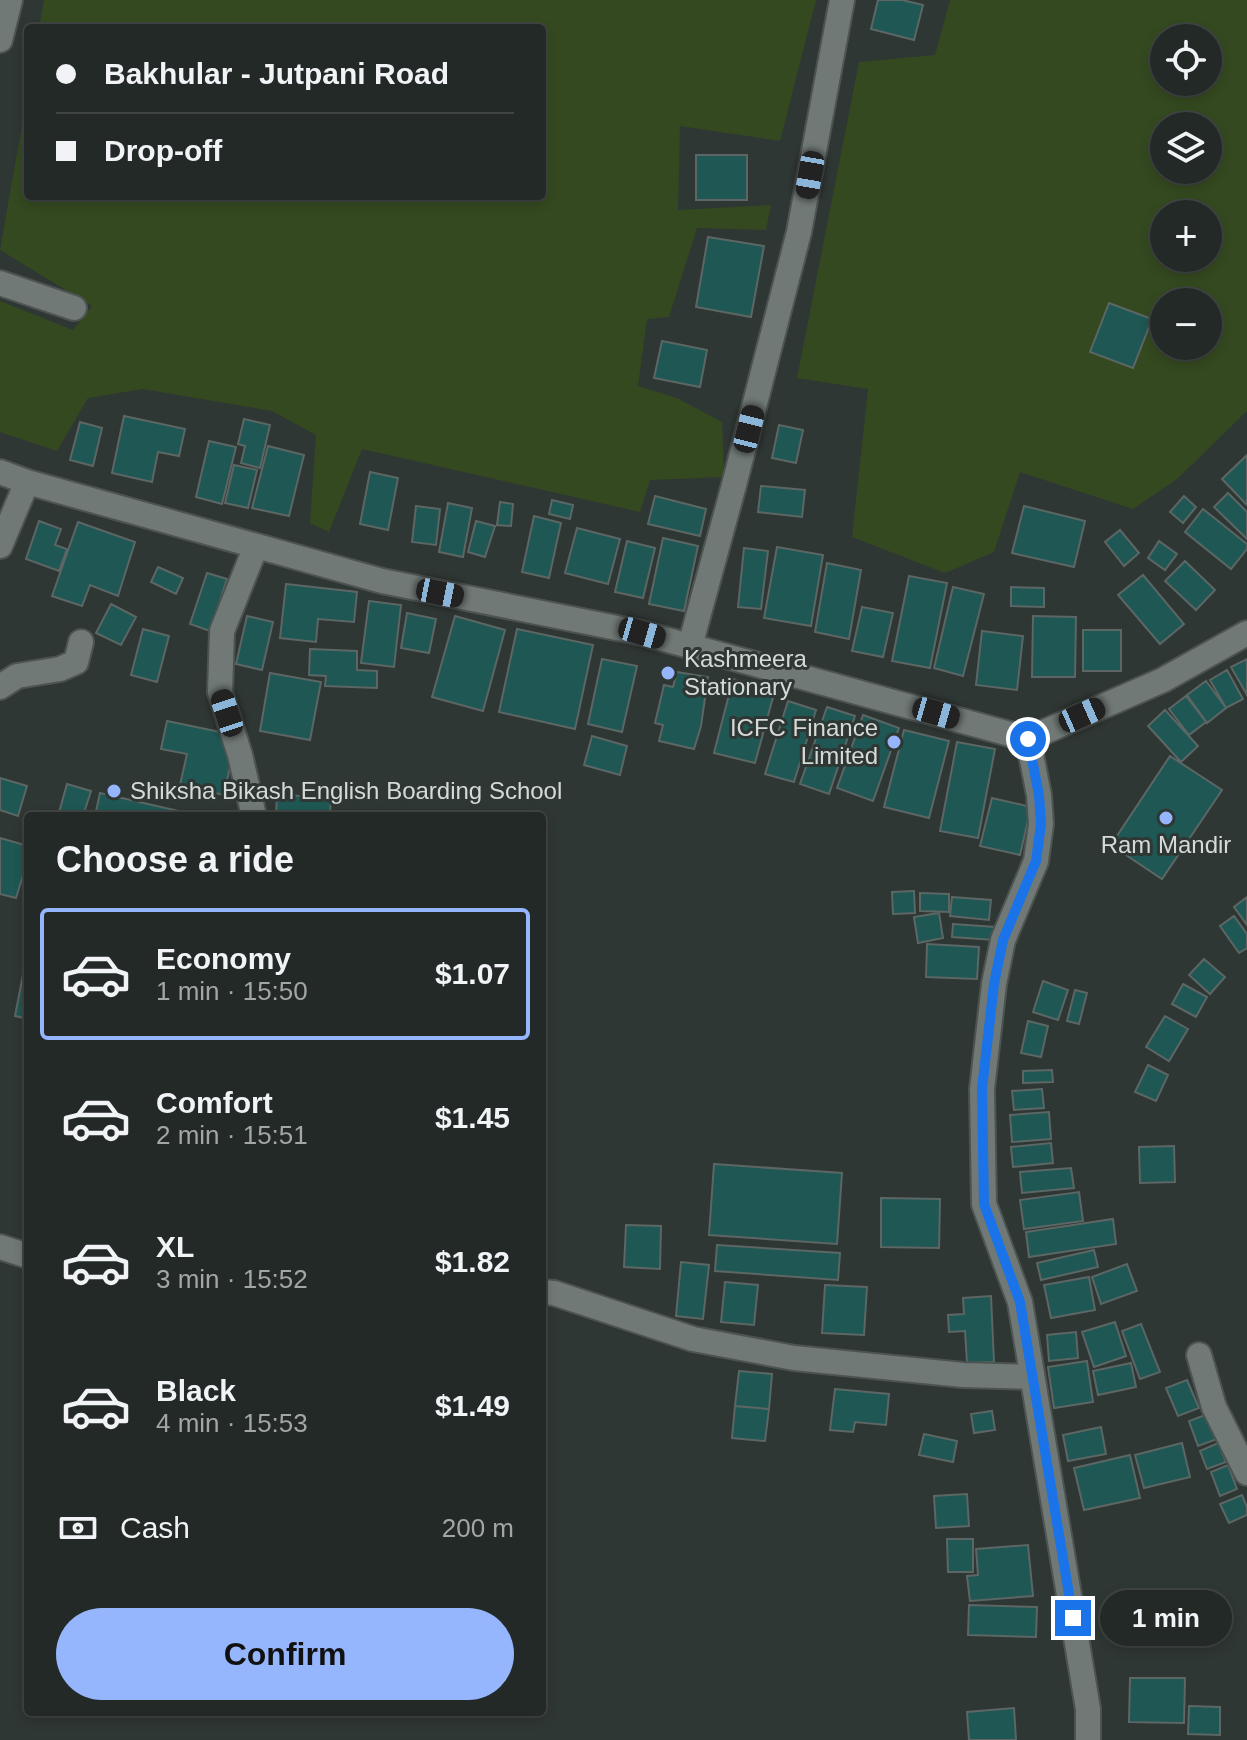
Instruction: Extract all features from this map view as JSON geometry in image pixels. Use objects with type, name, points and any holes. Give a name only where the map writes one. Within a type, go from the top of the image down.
[{"type":"street","points":[[0,40],[10,0]]},
{"type":"street","points":[[690,646],[799,232],[842,0]]},
{"type":"street","points":[[0,283],[74,308]]},
{"type":"street","points":[[0,472],[382,581],[642,633],[1028,739],[1163,680],[1247,633]]},
{"type":"street","points":[[0,546],[27,482]]},
{"type":"street","points":[[253,812],[240,755],[220,692],[222,631],[256,546]]},
{"type":"street","points":[[0,687],[17,676],[60,669],[76,662],[81,642]]},
{"type":"street","points":[[1028,739],[1039,795],[1041,824],[1036,861],[1003,940],[994,984],[982,1089],[984,1204],[1020,1302],[1088,1709],[1088,1740]]},
{"type":"street","points":[[0,1247],[24,1255]]},
{"type":"street","points":[[546,1292],[693,1339],[794,1358],[963,1375],[1032,1377]]},
{"type":"street","points":[[1199,1355],[1214,1407],[1247,1473]]},
{"type":"green space","points":[[44,0],[816,0],[780,141],[680,126],[678,210],[771,205],[766,230],[697,228],[669,317],[647,319],[638,386],[677,398],[722,422],[724,477],[650,480],[640,512],[362,449],[329,532],[310,523],[316,435],[272,411],[143,389],[88,398],[57,451],[0,432],[0,301],[73,330],[92,306],[0,250],[24,114],[24,200],[546,200],[546,24],[40,24]]},
{"type":"green space","points":[[950,0],[1247,0],[1247,411],[1177,479],[1133,509],[1020,472],[994,552],[945,573],[852,537],[868,389],[797,378],[859,62],[935,55]]},
{"type":"building","points":[[878,0],[902,0],[923,5],[914,40],[871,29]]},
{"type":"building","points":[[696,155],[747,155],[747,200],[696,200]]},
{"type":"building","points":[[708,237],[764,246],[751,317],[696,307]]},
{"type":"building","points":[[1109,303],[1150,318],[1133,368],[1090,352]]},
{"type":"building","points":[[662,341],[707,350],[700,387],[654,378]]},
{"type":"building","points":[[124,416],[185,429],[179,456],[158,452],[152,482],[112,473]]},
{"type":"building","points":[[244,419],[270,425],[260,468],[241,463],[245,446],[238,444]]},
{"type":"building","points":[[80,422],[102,428],[93,466],[70,460]]},
{"type":"building","points":[[779,425],[803,430],[796,463],[772,458]]},
{"type":"building","points":[[209,441],[236,447],[222,504],[196,497]]},
{"type":"building","points":[[268,446],[304,455],[289,516],[252,508]]},
{"type":"building","points":[[1247,455],[1247,505],[1222,479]]},
{"type":"building","points":[[234,465],[257,470],[248,508],[225,503]]},
{"type":"building","points":[[370,472],[398,478],[388,530],[360,524]]},
{"type":"building","points":[[761,486],[805,490],[802,517],[758,512]]},
{"type":"building","points":[[1228,493],[1247,512],[1247,539],[1214,507]]},
{"type":"building","points":[[655,496],[706,509],[700,536],[648,524]]},
{"type":"building","points":[[1184,496],[1196,507],[1183,523],[1170,512]]},
{"type":"building","points":[[552,500],[573,505],[570,519],[549,514]]},
{"type":"building","points":[[500,502],[513,504],[511,526],[497,525]]},
{"type":"building","points":[[448,503],[472,508],[463,557],[439,552]]},
{"type":"building","points":[[416,506],[440,509],[436,545],[412,542]]},
{"type":"building","points":[[1024,506],[1085,521],[1074,567],[1012,553]]},
{"type":"building","points":[[1203,509],[1247,544],[1247,549],[1231,569],[1185,532]]},
{"type":"building","points":[[534,516],[561,523],[549,578],[522,572]]},
{"type":"building","points":[[39,521],[61,529],[55,545],[67,549],[59,571],[26,559]]},
{"type":"building","points":[[476,521],[495,526],[485,557],[468,552]]},
{"type":"building","points":[[78,522],[135,542],[118,596],[90,585],[82,606],[52,596]]},
{"type":"building","points":[[577,528],[620,539],[608,584],[565,573]]},
{"type":"building","points":[[1120,530],[1139,553],[1124,566],[1105,542]]},
{"type":"building","points":[[663,538],[698,546],[684,611],[649,604]]},
{"type":"building","points":[[627,541],[655,548],[643,598],[615,592]]},
{"type":"building","points":[[1159,541],[1177,554],[1165,570],[1148,558]]},
{"type":"building","points":[[777,547],[823,555],[811,626],[764,618]]},
{"type":"building","points":[[744,548],[768,551],[761,609],[738,607]]},
{"type":"building","points":[[1185,561],[1215,590],[1196,610],[1165,581]]},
{"type":"building","points":[[827,563],[861,570],[849,639],[815,632]]},
{"type":"building","points":[[158,567],[183,578],[176,594],[151,582]]},
{"type":"building","points":[[207,573],[227,579],[210,631],[190,624]]},
{"type":"building","points":[[1143,575],[1184,624],[1160,644],[1118,595]]},
{"type":"building","points":[[909,576],[947,583],[930,668],[892,661]]},
{"type":"building","points":[[286,584],[357,592],[354,622],[318,619],[316,642],[280,638]]},
{"type":"building","points":[[953,587],[984,594],[963,676],[934,668]]},
{"type":"building","points":[[1011,587],[1044,588],[1044,607],[1011,606]]},
{"type":"building","points":[[369,601],[401,605],[394,667],[361,663]]},
{"type":"building","points":[[111,604],[136,617],[121,645],[96,633]]},
{"type":"building","points":[[862,607],[893,613],[883,657],[852,651]]},
{"type":"building","points":[[407,613],[436,619],[429,653],[401,648]]},
{"type":"building","points":[[247,616],[273,622],[262,670],[236,664]]},
{"type":"building","points":[[455,616],[505,630],[483,711],[432,697]]},
{"type":"building","points":[[1033,616],[1076,617],[1075,677],[1032,677]]},
{"type":"building","points":[[143,629],[169,636],[157,682],[131,675]]},
{"type":"building","points":[[517,629],[593,645],[575,729],[499,712]]},
{"type":"building","points":[[1083,630],[1121,630],[1121,671],[1083,671]]},
{"type":"building","points":[[982,631],[1023,636],[1017,690],[976,685]]},
{"type":"building","points":[[310,649],[357,651],[357,670],[377,671],[377,688],[325,686],[326,676],[309,675]]},
{"type":"building","points":[[602,659],[637,666],[622,732],[588,724]]},
{"type":"building","points":[[1247,659],[1247,695],[1231,667]]},
{"type":"building","points":[[1227,670],[1243,699],[1226,708],[1210,680]]},
{"type":"building","points":[[677,672],[708,677],[701,726],[694,749],[659,741],[663,725],[655,723],[664,685],[673,687]]},
{"type":"building","points":[[270,673],[321,682],[310,740],[260,731]]},
{"type":"building","points":[[733,679],[775,690],[755,763],[714,753]]},
{"type":"building","points":[[1206,681],[1226,708],[1207,723],[1187,695]]},
{"type":"building","points":[[1186,696],[1206,722],[1189,735],[1169,709]]},
{"type":"building","points":[[788,701],[816,710],[794,782],[765,774]]},
{"type":"building","points":[[827,707],[855,716],[829,794],[800,784]]},
{"type":"building","points":[[1165,710],[1198,746],[1181,762],[1148,726]]},
{"type":"building","points":[[863,715],[899,728],[873,801],[837,788]]},
{"type":"building","points":[[167,721],[220,732],[234,748],[224,795],[180,785],[187,754],[161,749]]},
{"type":"building","points":[[904,730],[949,741],[929,818],[884,807]]},
{"type":"building","points":[[592,736],[627,746],[620,775],[584,765]]},
{"type":"building","points":[[957,742],[995,749],[978,838],[940,831]]},
{"type":"building","name":"Ram Mandir","points":[[1170,756],[1222,790],[1162,879],[1111,845]]},
{"type":"building","points":[[0,778],[27,786],[18,816],[0,810]]},
{"type":"building","points":[[67,784],[91,791],[84,812],[59,812]]},
{"type":"building","points":[[100,793],[183,812],[96,812]]},
{"type":"building","points":[[277,795],[331,797],[330,812],[276,812]]},
{"type":"building","points":[[992,798],[1031,807],[1020,855],[980,846]]},
{"type":"building","points":[[0,838],[24,845],[24,872],[16,898],[0,894]]},
{"type":"building","points":[[914,891],[915,913],[893,914],[892,892]]},
{"type":"building","points":[[920,893],[949,894],[949,912],[920,911]]},
{"type":"building","points":[[952,897],[991,900],[989,920],[950,916]]},
{"type":"building","points":[[1247,897],[1247,925],[1234,907]]},
{"type":"building","points":[[939,913],[943,938],[918,943],[914,917]]},
{"type":"building","points":[[1234,916],[1247,934],[1247,948],[1239,953],[1220,926]]},
{"type":"building","points":[[953,924],[995,927],[994,940],[952,937]]},
{"type":"building","points":[[927,944],[979,947],[977,979],[926,977]]},
{"type":"building","points":[[1204,959],[1225,977],[1210,994],[1189,975]]},
{"type":"building","points":[[24,970],[24,1018],[15,1016]]},
{"type":"building","points":[[1043,981],[1068,990],[1058,1020],[1033,1012]]},
{"type":"building","points":[[1183,984],[1207,997],[1196,1017],[1172,1004]]},
{"type":"building","points":[[1075,990],[1087,993],[1079,1024],[1067,1021]]},
{"type":"building","points":[[1165,1016],[1188,1029],[1169,1061],[1146,1047]]},
{"type":"building","points":[[1028,1021],[1048,1026],[1041,1057],[1021,1053]]},
{"type":"building","points":[[1148,1065],[1168,1075],[1156,1101],[1135,1092]]},
{"type":"building","points":[[1052,1070],[1053,1082],[1023,1083],[1023,1071]]},
{"type":"building","points":[[1042,1089],[1044,1108],[1014,1110],[1012,1091]]},
{"type":"building","points":[[1049,1112],[1051,1139],[1012,1142],[1010,1115]]},
{"type":"building","points":[[1051,1143],[1053,1163],[1013,1167],[1011,1147]]},
{"type":"building","points":[[1174,1146],[1175,1182],[1140,1183],[1139,1147]]},
{"type":"building","points":[[714,1164],[842,1173],[837,1244],[709,1235]]},
{"type":"building","points":[[1071,1168],[1074,1188],[1022,1193],[1020,1172]]},
{"type":"building","points":[[1079,1192],[1083,1221],[1024,1229],[1020,1200]]},
{"type":"building","points":[[881,1198],[940,1199],[939,1248],[881,1247]]},
{"type":"building","points":[[1113,1219],[1116,1244],[1029,1257],[1026,1232]]},
{"type":"building","points":[[626,1225],[661,1226],[660,1269],[624,1267]]},
{"type":"building","points":[[717,1245],[840,1253],[838,1280],[715,1271]]},
{"type":"building","points":[[1094,1250],[1098,1267],[1041,1280],[1037,1263]]},
{"type":"building","points":[[681,1262],[709,1265],[703,1319],[676,1316]]},
{"type":"building","points":[[1127,1264],[1137,1291],[1101,1304],[1092,1277]]},
{"type":"building","points":[[1089,1277],[1095,1310],[1051,1318],[1044,1285]]},
{"type":"building","points":[[725,1282],[758,1285],[754,1325],[721,1322]]},
{"type":"building","points":[[825,1285],[867,1287],[864,1335],[822,1333]]},
{"type":"building","points":[[991,1296],[994,1362],[967,1363],[965,1331],[949,1332],[948,1315],[964,1314],[963,1298]]},
{"type":"building","points":[[1115,1322],[1126,1356],[1094,1367],[1082,1332]]},
{"type":"building","points":[[1141,1324],[1160,1372],[1140,1379],[1122,1331]]},
{"type":"building","points":[[1076,1332],[1078,1358],[1049,1361],[1047,1335]]},
{"type":"building","points":[[1087,1361],[1093,1402],[1054,1408],[1048,1367]]},
{"type":"building","points":[[1131,1363],[1136,1387],[1098,1395],[1093,1371]]},
{"type":"building","points":[[739,1371],[772,1374],[769,1409],[735,1406]]},
{"type":"building","points":[[1187,1380],[1199,1408],[1178,1416],[1166,1388]]},
{"type":"building","points":[[835,1389],[889,1394],[886,1425],[855,1422],[853,1432],[830,1430]]},
{"type":"building","points":[[735,1406],[769,1409],[765,1441],[732,1438]]},
{"type":"building","points":[[992,1411],[995,1430],[974,1433],[971,1414]]},
{"type":"building","points":[[1208,1414],[1217,1439],[1198,1446],[1189,1421]]},
{"type":"building","points":[[1101,1427],[1106,1454],[1068,1461],[1063,1435]]},
{"type":"building","points":[[924,1434],[957,1441],[953,1462],[919,1455]]},
{"type":"building","points":[[1182,1443],[1190,1477],[1144,1488],[1135,1455]]},
{"type":"building","points":[[1218,1443],[1226,1462],[1207,1469],[1200,1451]]},
{"type":"building","points":[[1130,1455],[1140,1498],[1084,1510],[1074,1468]]},
{"type":"building","points":[[1228,1465],[1237,1489],[1220,1496],[1211,1472]]},
{"type":"building","points":[[967,1494],[969,1526],[936,1528],[934,1496]]},
{"type":"building","points":[[1242,1495],[1247,1515],[1229,1523],[1220,1504]]},
{"type":"building","points":[[947,1539],[973,1539],[973,1572],[948,1572]]},
{"type":"building","points":[[1028,1545],[1033,1596],[970,1601],[967,1576],[978,1575],[976,1549]]},
{"type":"building","points":[[969,1605],[1037,1607],[1036,1637],[968,1635]]},
{"type":"building","points":[[1130,1678],[1185,1678],[1184,1723],[1129,1722]]},
{"type":"building","points":[[1189,1706],[1220,1707],[1220,1735],[1188,1734]]},
{"type":"building","points":[[1014,1708],[1016,1740],[969,1740],[967,1712]]},
{"type":"place","name":"Kashmeera Stationary","points":[[668,673]]},
{"type":"place","name":"ICFC Finance Limited","points":[[894,742]]},
{"type":"place","name":"Shiksha Bikash English Boarding School","points":[[114,791]]},
{"type":"place","name":"Ram Mandir","points":[[1166,818]]},
{"type":"route","points":[[1028,739],[1039,795],[1041,824],[1036,861],[1003,940],[994,984],[982,1089],[984,1204],[1020,1302],[1073,1618]]}]
